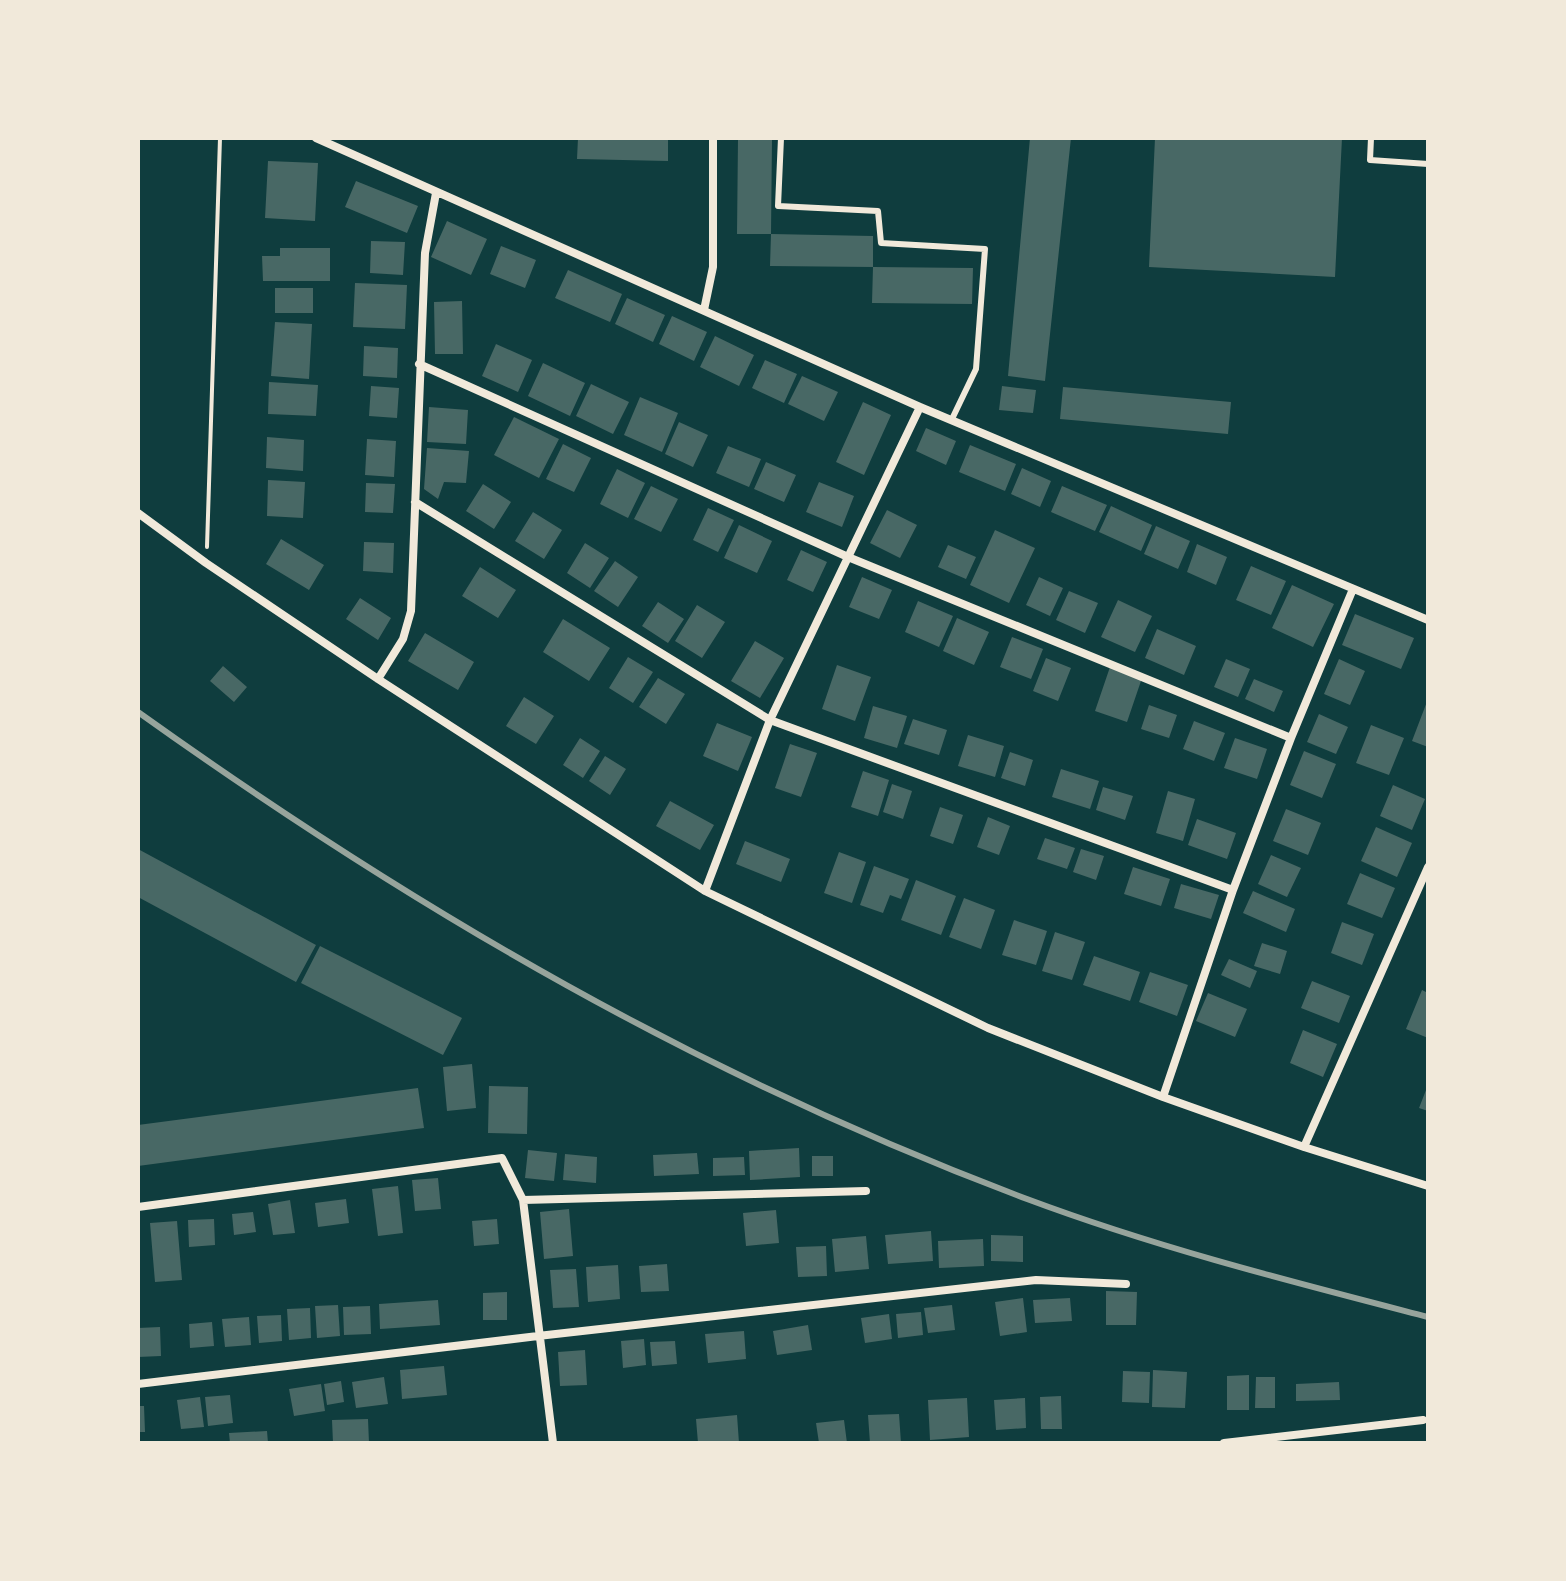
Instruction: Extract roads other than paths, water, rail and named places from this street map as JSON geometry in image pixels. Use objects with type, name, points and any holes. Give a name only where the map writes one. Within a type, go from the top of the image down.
[{"type":"street","points":[[316,138],[920,407],[1428,620]]},
{"type":"street","points":[[704,310],[713,267],[713,138]]},
{"type":"street","points":[[378,679],[403,639],[411,611],[425,253],[436,193]]},
{"type":"street","points":[[419,364],[848,557],[1291,738]]},
{"type":"street","points":[[705,891],[770,720],[920,407]]},
{"type":"street","points":[[415,502],[770,720],[1233,890]]},
{"type":"street","points":[[138,513],[206,563],[378,679],[705,891],[988,1028],[1163,1097],[1304,1147],[1428,1186]]},
{"type":"street","points":[[1163,1097],[1233,890],[1291,738],[1353,589]]},
{"type":"street","points":[[1304,1147],[1428,867]]},
{"type":"street","points":[[138,1207],[502,1158],[523,1200],[553,1443]]},
{"type":"street","points":[[523,1200],[866,1191]]},
{"type":"street","points":[[138,1384],[1036,1280],[1126,1284]]},
{"type":"street","points":[[1224,1443],[1423,1420]]},
{"type":"lane","points":[[781,138],[778,206],[878,211],[881,243],[985,249],[976,369],[952,419]]},
{"type":"lane","points":[[1371,138],[1370,160],[1428,164]]},
{"type":"railway","points":[[138,712],[243,785],[457,922],[566,985],[791,1100],[908,1152],[1076,1217],[1226,1263],[1428,1317]]}]
